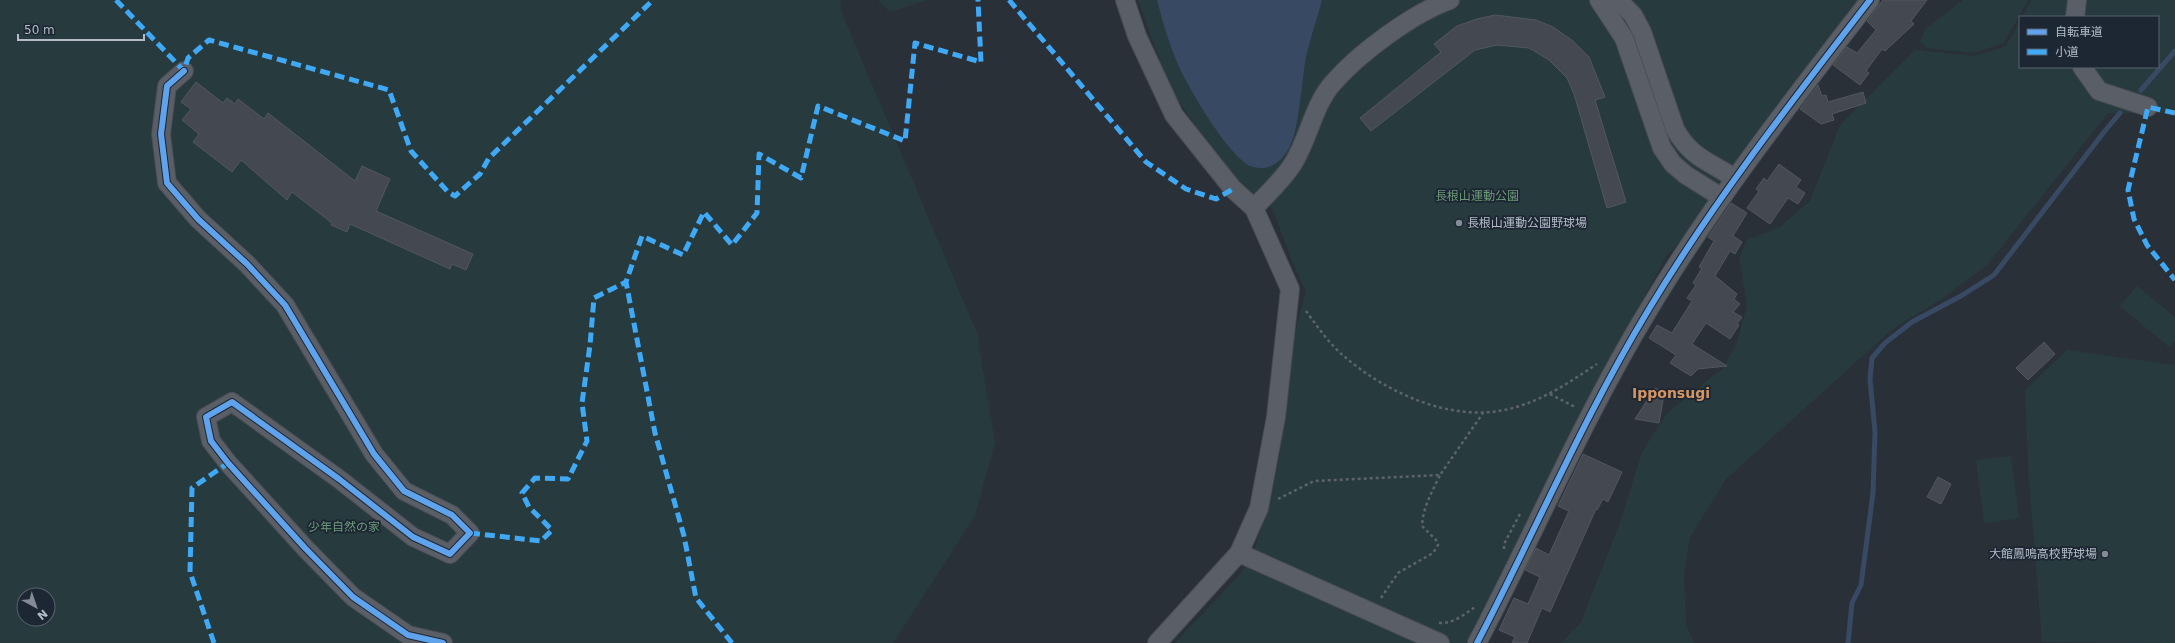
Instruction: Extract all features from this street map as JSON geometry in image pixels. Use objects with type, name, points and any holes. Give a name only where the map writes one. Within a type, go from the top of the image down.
[{"type":"street","points":[[1125,0],[1137,36],[1174,115],[1233,189],[1254,208],[1290,289],[1276,417],[1259,508],[1239,553],[1157,643]]},
{"type":"street","points":[[1254,208],[1294,163],[1317,111],[1333,83],[1371,47],[1435,6],[1450,0]]},
{"type":"street","points":[[1599,0],[1624,38],[1662,148],[1673,164],[1686,175],[1721,196]]},
{"type":"street","points":[[1618,0],[1634,15],[1640,28],[1675,129],[1681,140],[1698,157],[1716,166],[1734,178]]},
{"type":"street","points":[[1478,643],[1596,404],[1648,310],[1721,196],[1870,0]]},
{"type":"street","points":[[2075,16],[2077,0]]},
{"type":"street","points":[[2083,68],[2099,91],[2148,108]]},
{"type":"street","points":[[184,71],[167,86],[161,134],[167,183],[198,219],[247,264],[285,305],[374,454],[404,491],[452,515],[470,534],[450,554],[413,537],[338,479],[232,402],[206,418],[211,441],[305,548],[354,597],[408,635],[443,643]]},
{"type":"street","points":[[1239,553],[1440,643]]},
{"type":"path","points":[[1290,289],[1343,356],[1371,378],[1405,396],[1440,407],[1483,413],[1509,409],[1549,394],[1598,363]]},
{"type":"path","points":[[1549,394],[1577,408],[1573,415]]},
{"type":"path","points":[[1385,603],[1378,600],[1398,573],[1433,553],[1438,545],[1436,540],[1422,526],[1422,515],[1440,475],[1483,413]]},
{"type":"path","points":[[1259,508],[1314,481],[1440,475]]},
{"type":"path","points":[[1504,556],[1504,544],[1522,510]]},
{"type":"path","points":[[1431,622],[1444,623],[1462,617],[1477,605]]},
{"type":"green space","name":"少年自然の家","points":[[0,0],[840,0],[842,13],[977,333],[995,442],[975,516],[893,643],[0,643]]},
{"type":"green space","points":[[878,0],[927,0],[890,12]]},
{"type":"green space","name":"長根山運動公園","points":[[1138,0],[1859,0],[1751,141],[1682,240],[1667,255],[1612,355],[1534,509],[1492,598],[1466,643],[1175,643],[1241,573],[1255,548],[1272,493],[1280,453],[1294,336],[1306,292],[1290,256],[1273,210],[1243,187],[1197,128],[1169,86]]},
{"type":"green space","points":[[1963,0],[2028,0],[2004,43],[1973,53],[1926,48],[1920,41],[1926,28]]},
{"type":"green space","points":[[2032,0],[2175,0],[2175,113],[2108,113],[1988,264],[1945,297],[1894,328],[1726,479],[1690,537],[1684,576],[1686,623],[1694,643],[1561,643],[1581,622],[1621,520],[1642,452],[1667,413],[1723,368],[1736,345],[1747,306],[1739,258],[1747,240],[1780,227],[1810,201],[1840,125],[1915,50],[1975,56],[2006,46],[2019,23],[2019,68],[2159,68],[2159,16],[2023,16]]},
{"type":"green space","points":[[2137,286],[2175,317],[2175,341],[2169,347],[2120,306]]},
{"type":"green space","name":"大館鳳鳴高校野球場","points":[[2067,350],[2175,365],[2175,643],[2042,642],[2028,467],[2025,390]]},
{"type":"green space","points":[[2011,456],[2019,518],[1984,523],[1976,460]]},
{"type":"water","points":[[1157,0],[1322,0],[1306,58],[1300,106],[1295,131],[1288,150],[1274,165],[1259,168],[1253,167],[1244,162],[1223,139],[1212,124],[1180,69],[1167,35]]},
{"type":"building","points":[[1883,0],[1927,0],[1911,21],[1914,24],[1885,51],[1882,49],[1866,71],[1869,73],[1860,85],[1833,65],[1847,47],[1857,53],[1876,30],[1867,21]]},
{"type":"building","points":[[1495,15],[1536,20],[1553,27],[1573,41],[1589,57],[1605,97],[1595,100],[1626,202],[1607,208],[1574,94],[1567,78],[1549,60],[1529,48],[1497,45],[1475,50],[1371,131],[1360,118],[1441,52],[1434,44],[1457,26]]},
{"type":"building","points":[[196,82],[223,103],[227,98],[235,104],[238,99],[264,119],[268,113],[355,181],[362,166],[390,179],[376,211],[473,254],[466,270],[452,264],[450,269],[350,224],[347,232],[331,225],[332,223],[292,192],[287,200],[241,160],[232,172],[193,142],[199,134],[182,120],[191,109],[181,102]]},
{"type":"building","points":[[1818,85],[1822,96],[1826,95],[1828,102],[1863,92],[1866,103],[1832,114],[1834,120],[1821,124],[1800,109]]},
{"type":"building","points":[[1779,164],[1801,180],[1796,187],[1805,193],[1798,204],[1788,198],[1770,224],[1747,208],[1759,191],[1756,189],[1764,178],[1767,181]]},
{"type":"building","points":[[1731,203],[1747,213],[1733,236],[1742,242],[1735,254],[1730,251],[1715,276],[1737,294],[1734,299],[1740,304],[1733,312],[1742,317],[1730,339],[1706,323],[1692,344],[1727,366],[1698,369],[1691,376],[1670,363],[1676,355],[1649,338],[1657,325],[1672,333],[1692,301],[1687,298],[1696,285],[1693,283],[1702,268],[1699,267],[1714,241],[1708,237]]},
{"type":"building","points":[[2044,342],[2055,354],[2028,380],[2016,368]]},
{"type":"building","points":[[1655,388],[1669,395],[1663,400],[1659,423],[1635,419]]},
{"type":"building","points":[[1583,454],[1622,472],[1608,502],[1603,499],[1597,510],[1596,509],[1550,612],[1542,608],[1527,643],[1512,643],[1515,637],[1499,630],[1514,598],[1528,604],[1540,577],[1525,570],[1536,548],[1549,555],[1569,511],[1558,506]]},
{"type":"building","points":[[1938,477],[1951,484],[1941,504],[1927,497]]},
{"type":"waterway","points":[[2141,90],[2175,51]]},
{"type":"waterway","points":[[1848,643],[1852,603],[1861,585],[1873,493],[1875,432],[1870,379],[1872,358],[1885,343],[1912,322],[1961,296],[1994,275],[2120,113]]},
{"type":"marked path","points":[[116,0],[184,71],[188,58],[209,40],[389,90],[411,151],[448,192],[455,196],[480,174],[489,158],[653,0]]},
{"type":"marked path","points":[[732,643],[696,598],[684,536],[655,433],[626,282],[642,236],[683,255],[704,212],[732,245],[757,213],[759,154],[801,178],[818,106],[905,141],[915,43],[981,62],[978,0]]},
{"type":"marked path","points":[[1009,0],[1146,162],[1186,189],[1216,199],[1233,189]]},
{"type":"marked path","points":[[2175,113],[2148,107],[2128,190],[2134,219],[2147,245],[2175,280]]},
{"type":"marked path","points":[[470,533],[541,541],[552,530],[529,507],[522,493],[535,478],[568,479],[587,441],[582,403],[590,345],[594,298],[626,282]]},
{"type":"marked path","points":[[214,643],[190,572],[192,488],[228,463]]},
{"type":"cycle path","points":[[1477,643],[1581,432],[1625,350],[1674,268],[1755,151],[1870,0]]},
{"type":"cycle path","points":[[184,71],[167,86],[161,134],[167,183],[198,219],[247,264],[285,305],[374,454],[404,491],[452,515],[470,533],[450,554],[413,537],[339,479],[232,402],[206,417],[211,441],[228,463],[305,548],[353,597],[408,635],[443,643]]},
{"type":"place","name":"長根山運動公園野球場","points":[[1459,223]]},
{"type":"place","name":"大館鳳鳴高校野球場","points":[[2105,554]]},
{"type":"district","name":"Ipponsugi","points":[[1671,393]]}]
